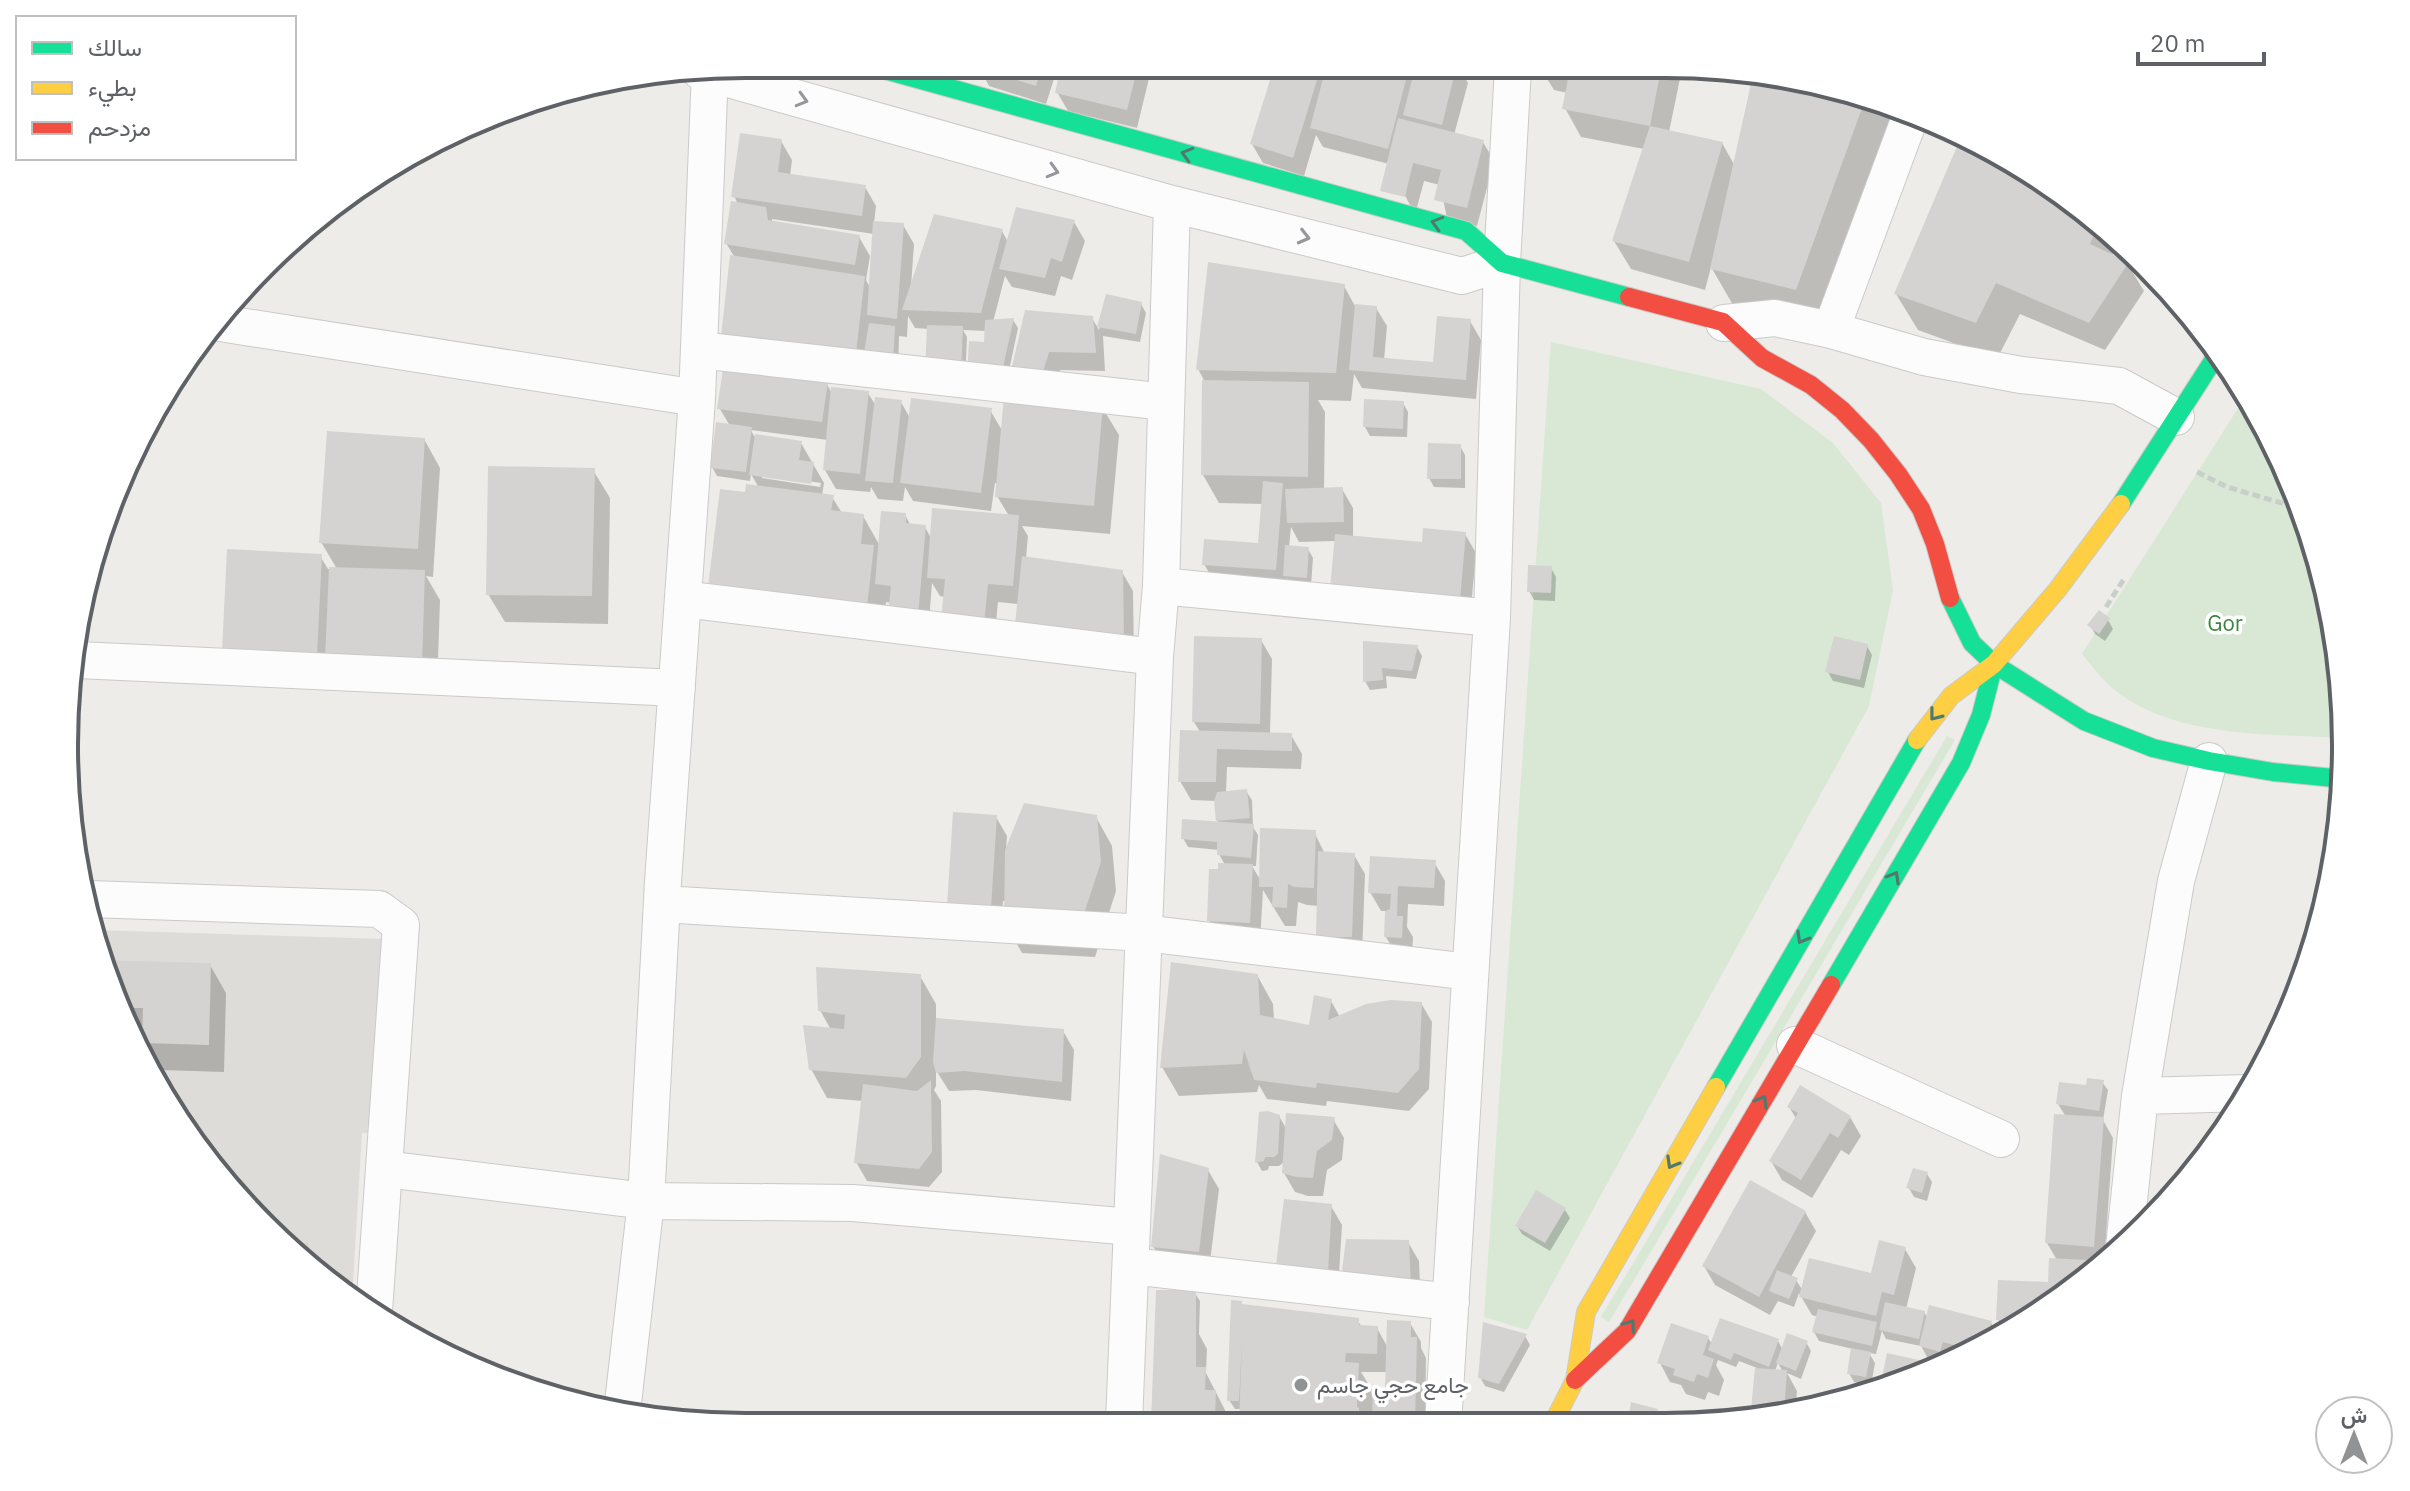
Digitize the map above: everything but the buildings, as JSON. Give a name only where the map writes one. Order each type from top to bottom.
[{"type":"main road","points":[[914,78],[1466,231],[1502,263],[1724,323],[1762,358],[1811,385],[1842,410],[1889,463],[1921,509],[1935,544],[1947,591],[1972,643],[1994,664],[2084,721],[2153,748],[2273,772],[2331,778]]},
{"type":"main road","points":[[1558,1413],[1575,1380],[1586,1312],[1918,738],[1951,696],[1994,664],[2058,589],[2129,493],[2211,363]]},
{"type":"main road","points":[[1575,1380],[1627,1331],[1961,763],[1981,715],[1994,664]]},
{"type":"street","points":[[729,78],[1172,204],[1462,276],[1502,263]]},
{"type":"street","points":[[1444,1413],[1492,618],[1502,263],[1512,78]]},
{"type":"street","points":[[623,1401],[646,1201],[662,904],[697,398],[707,79]]},
{"type":"street","points":[[1831,330],[1907,124]]},
{"type":"street","points":[[1124,1413],[1155,657],[1161,586],[1172,204]]},
{"type":"street","points":[[1724,323],[1775,318],[1831,330],[1924,357],[2021,375],[2119,386],[2176,417]]},
{"type":"street","points":[[228,324],[697,398]]},
{"type":"street","points":[[699,350],[1166,402]]},
{"type":"street","points":[[1161,586],[1492,618]]},
{"type":"street","points":[[683,599],[1155,657]]},
{"type":"street","points":[[84,660],[677,688]]},
{"type":"street","points":[[2126,1227],[2140,1096],[2176,881],[2209,761]]},
{"type":"street","points":[[97,899],[379,909],[401,925],[375,1301]]},
{"type":"street","points":[[662,904],[1144,933],[1470,972]]},
{"type":"street","points":[[1795,1045],[2001,1139]]},
{"type":"street","points":[[2140,1096],[2234,1093]]},
{"type":"street","points":[[385,1169],[646,1201],[853,1203],[1132,1227]]},
{"type":"street","points":[[1131,1266],[1451,1302]]},
{"type":"path","points":[[2197,472],[2227,487],[2287,504]]},
{"type":"shaded area","points":[[105,930],[386,939],[375,1133],[362,1133],[353,1285],[305,1247],[244,1186],[190,1116],[147,1041],[113,960]]},
{"type":"green space","points":[[1551,342],[1761,389],[1833,443],[1881,503],[1893,590],[1869,706],[1527,1330],[1484,1317]]},
{"type":"green space","name":"Gor","points":[[2239,406],[2281,490],[2309,573],[2326,658],[2332,738],[2221,730],[2162,716],[2135,704],[2111,687],[2082,654]]},
{"type":"green space","points":[[1947,736],[1955,740],[1609,1322],[1601,1317]]},
{"type":"traffic: fast","points":[[914,78],[1466,231],[1502,263],[1629,297]]},
{"type":"traffic: fast","points":[[2121,504],[2211,363]]},
{"type":"traffic: fast","points":[[1950,598],[1972,643],[1994,664],[2084,721],[2153,748],[2209,761],[2331,778]]},
{"type":"traffic: fast","points":[[1831,985],[1961,763],[1981,715],[1994,664]]},
{"type":"traffic: fast","points":[[1716,1087],[1917,740]]},
{"type":"traffic: slow","points":[[1917,740],[1951,696],[1994,664],[2058,589],[2121,504]]},
{"type":"traffic: slow","points":[[1558,1413],[1575,1380],[1586,1312],[1716,1087]]},
{"type":"traffic: jam","points":[[1629,297],[1723,322],[1762,358],[1811,385],[1842,410],[1871,440],[1921,509],[1935,544],[1950,598]]},
{"type":"traffic: jam","points":[[1575,1380],[1627,1331],[1831,985]]},
{"type":"place","name":"جامع حجي جاسم","points":[[1301,1385]]}]
